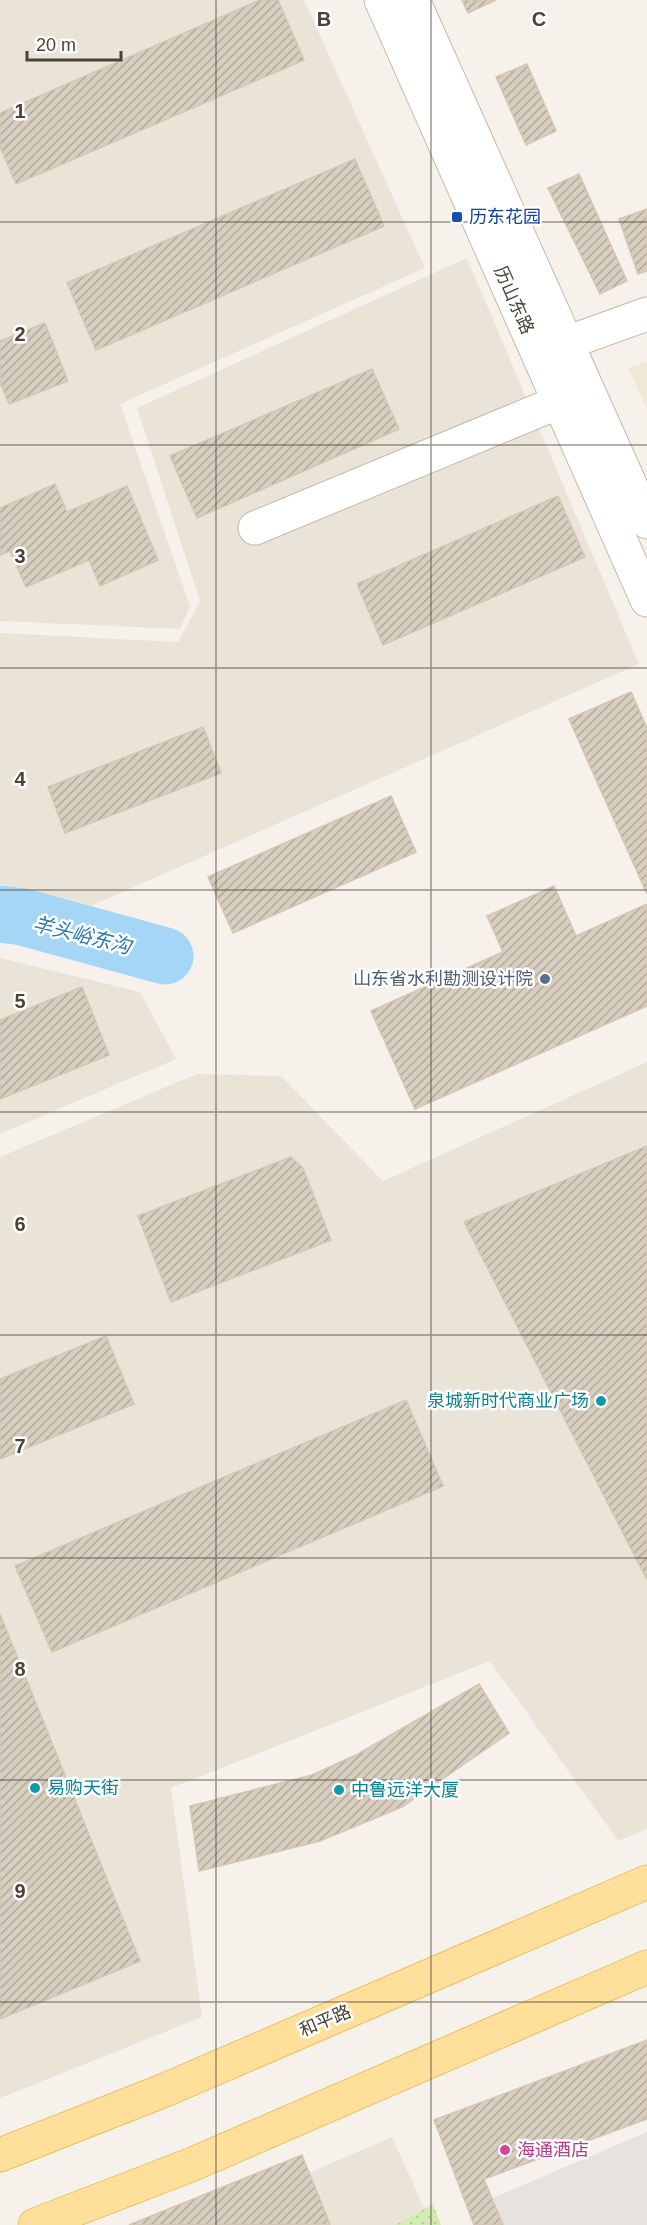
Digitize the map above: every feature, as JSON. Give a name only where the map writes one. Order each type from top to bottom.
[{"type":"main road","name":"和平路","points":[[0,2155],[165,2090],[647,1882]]},
{"type":"main road","points":[[35,2225],[193,2164],[647,1967]]},
{"type":"street","name":"历山东路","points":[[381,0],[552,348],[647,522]]},
{"type":"street","name":"历山东路","points":[[413,0],[552,348],[559,402],[647,600]]},
{"type":"street","points":[[552,348],[647,314]]},
{"type":"street","points":[[255,528],[559,402]]},
{"type":"shaded area","points":[[0,0],[304,0],[425,268],[120,404],[190,606],[180,629],[0,621]]},
{"type":"shaded area","points":[[467,258],[639,664],[91,906],[0,884],[0,633],[178,642],[200,601],[137,408]]},
{"type":"shaded area","points":[[647,362],[647,409],[628,368]]},
{"type":"shaded area","points":[[0,958],[140,992],[176,1059],[0,1134]]},
{"type":"shaded area","points":[[647,1062],[647,1829],[618,1841],[490,1661],[171,1788],[202,2017],[0,2098],[0,1157],[197,1074],[281,1076],[383,1181]]},
{"type":"shaded area","points":[[647,2132],[647,2225],[496,2225],[486,2201]]},
{"type":"shaded area","points":[[392,2137],[432,2225],[187,2225]]},
{"type":"green space","points":[[433,2204],[441,2225],[395,2225]]},
{"type":"building","points":[[260,0],[278,0],[304,60],[16,184],[0,147],[0,113]]},
{"type":"building","points":[[462,0],[496,0],[468,13]]},
{"type":"building","points":[[527,64],[556,131],[526,145],[496,77]]},
{"type":"building","points":[[355,159],[384,226],[96,350],[67,283]]},
{"type":"building","points":[[579,174],[627,281],[600,294],[548,188]]},
{"type":"building","points":[[647,209],[647,271],[638,274],[619,219]]},
{"type":"building","points":[[45,323],[68,381],[9,404],[0,382],[0,341]]},
{"type":"building","points":[[372,369],[399,429],[197,518],[170,456]]},
{"type":"building","points":[[55,484],[67,512],[127,486],[158,560],[100,586],[89,560],[26,587],[10,551],[0,555],[0,508]]},
{"type":"building","points":[[558,496],[585,557],[383,645],[357,584]]},
{"type":"building","points":[[631,692],[647,728],[647,894],[569,719]]},
{"type":"building","points":[[203,727],[221,773],[65,833],[48,787]]},
{"type":"building","points":[[391,796],[416,852],[233,933],[208,877]]},
{"type":"building","name":"山东省水利勘测设计院","points":[[554,886],[576,936],[647,904],[647,1006],[415,1109],[371,1011],[503,952],[487,916]]},
{"type":"building","points":[[82,987],[109,1055],[0,1099],[0,1020]]},
{"type":"building","name":"泉城新时代商业广场","points":[[647,1146],[647,1580],[464,1222]]},
{"type":"building","points":[[291,1157],[303,1168],[331,1240],[171,1302],[138,1216]]},
{"type":"building","points":[[106,1336],[134,1404],[0,1459],[0,1379]]},
{"type":"building","points":[[406,1400],[443,1486],[52,1652],[15,1566]]},
{"type":"building","name":"易购天街","points":[[0,1614],[140,1961],[0,2019]]},
{"type":"building","name":"中鲁远洋大厦","points":[[479,1684],[509,1733],[402,1807],[320,1841],[199,1871],[190,1806],[312,1775],[358,1754]]},
{"type":"building","name":"海通酒店","points":[[647,2040],[647,2119],[484,2179],[503,2225],[474,2225],[434,2120]]},
{"type":"building","points":[[302,2155],[330,2224],[129,2225]]},
{"type":"waterway","name":"羊头峪东沟","points":[[0,914],[23,917],[165,956]]},
{"type":"place","name":"历东花园","points":[[457,217]]},
{"type":"place","name":"山东省水利勘测设计院","points":[[545,979]]},
{"type":"place","name":"泉城新时代商业广场","points":[[601,1401]]},
{"type":"place","name":"易购天街","points":[[35,1788]]},
{"type":"place","name":"中鲁远洋大厦","points":[[339,1790]]},
{"type":"place","name":"海通酒店","points":[[505,2150]]}]
